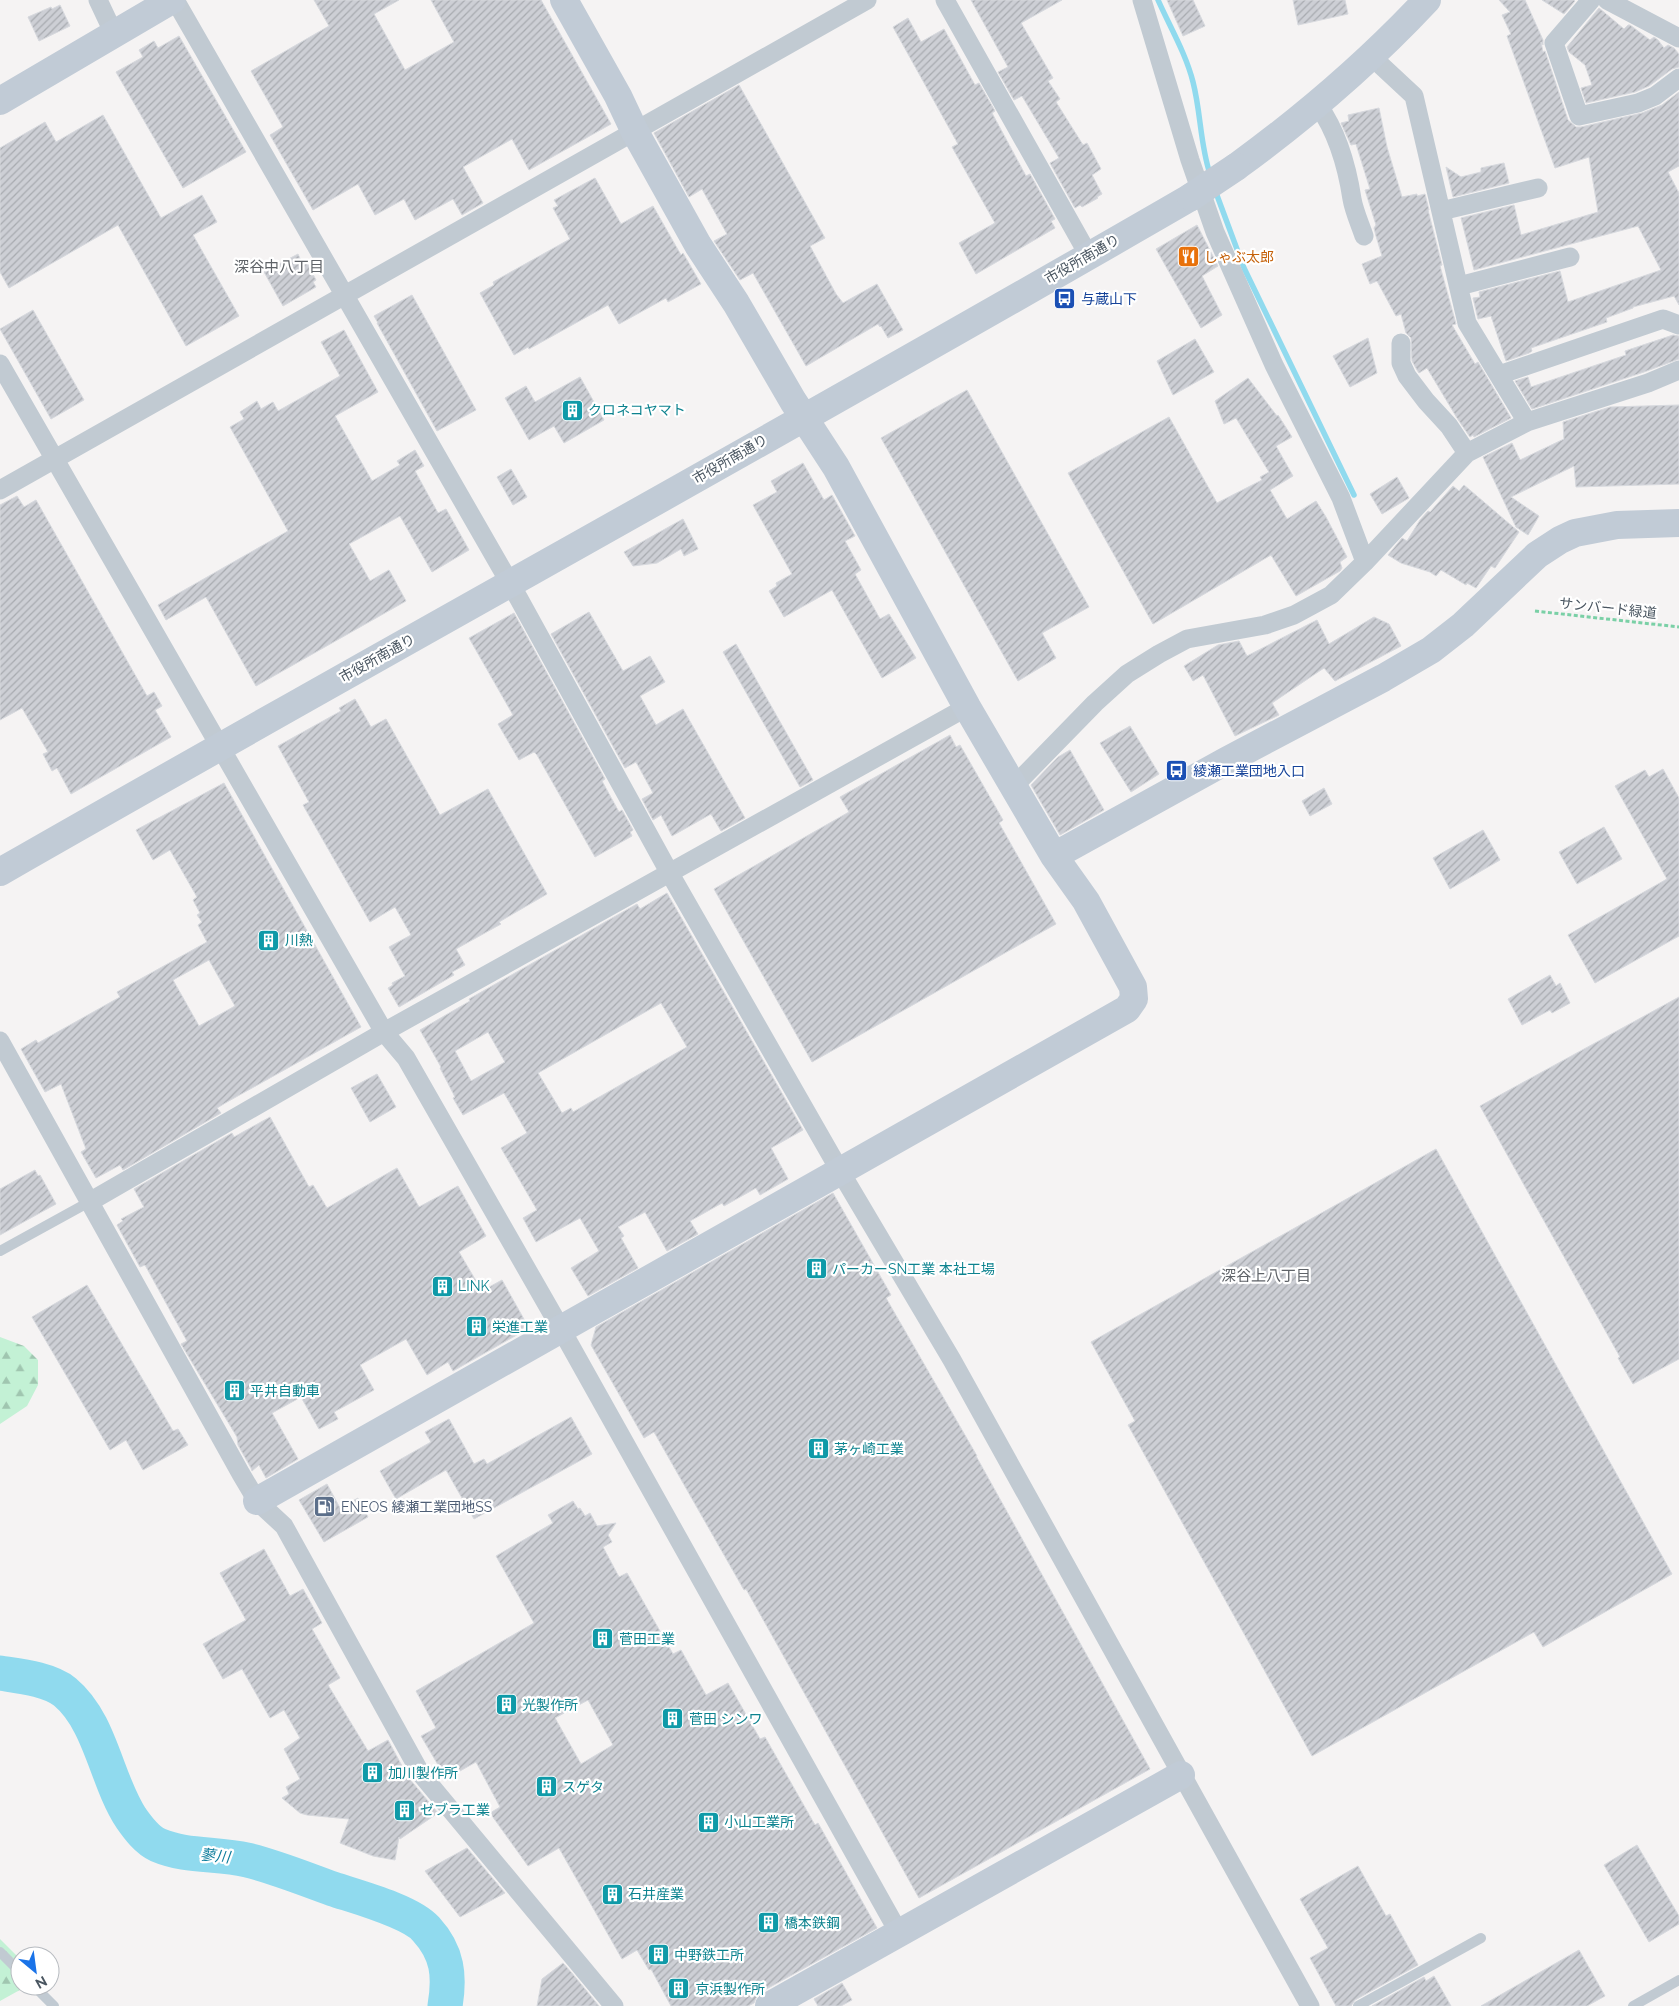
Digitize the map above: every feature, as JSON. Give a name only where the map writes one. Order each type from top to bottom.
[{"type":"street","points":[[98,0],[114,34]]},
{"type":"street","points":[[0,101],[174,0],[510,584],[669,872],[840,1171],[952,1360],[1310,2006]]},
{"type":"street","points":[[257,1501],[1127,1008],[1134,999],[1133,988],[1086,901],[1054,856],[1013,787],[967,707],[836,467],[793,401],[736,303],[698,245],[564,0]]},
{"type":"street","points":[[0,490],[867,0]]},
{"type":"street","points":[[945,0],[1090,256]]},
{"type":"street","points":[[1142,0],[1190,160],[1215,232],[1274,365],[1341,498],[1365,562]]},
{"type":"street","name":"市役所南通り","points":[[0,872],[1090,256],[1191,197],[1236,167],[1318,104],[1371,56],[1427,0]]},
{"type":"street","points":[[1591,0],[1554,43],[1579,116],[1638,103],[1655,96],[1679,78]]},
{"type":"street","points":[[1607,0],[1679,38]]},
{"type":"street","points":[[1371,56],[1414,96],[1467,323],[1527,422]]},
{"type":"street","points":[[1318,104],[1330,122],[1341,152],[1352,190],[1352,199],[1364,236]]},
{"type":"street","points":[[1441,211],[1538,188]]},
{"type":"street","points":[[1459,286],[1570,257]]},
{"type":"street","points":[[1499,374],[1663,319],[1679,325]]},
{"type":"street","points":[[1400,343],[1401,363],[1407,376],[1426,401],[1449,426],[1467,453]]},
{"type":"street","points":[[0,364],[384,1032],[406,1058],[561,1329],[899,1933]]},
{"type":"street","points":[[1013,787],[1094,703],[1127,674],[1187,639],[1265,624],[1294,616],[1331,594],[1365,562],[1467,453],[1527,422],[1648,383],[1679,370]]},
{"type":"street","points":[[1054,856],[1232,757],[1383,678],[1431,650],[1477,612],[1537,555],[1560,540],[1575,533],[1596,528],[1617,525],[1679,523]]},
{"type":"street","points":[[91,1201],[384,1032],[967,707]]},
{"type":"street","points":[[0,1041],[257,1501],[284,1526],[421,1774],[614,2006]]},
{"type":"street","points":[[769,2006],[1181,1775]]},
{"type":"lane","points":[[0,1251],[91,1201]]},
{"type":"lane","points":[[1358,2006],[1481,1938]]},
{"type":"lane","points":[[0,1952],[10,1962]]},
{"type":"lane","points":[[1634,2006],[1679,1980]]},
{"type":"lane","points":[[44,1996],[54,2006]]},
{"type":"path","name":"サンバード緑道","points":[[1535,611],[1679,627]]},
{"type":"green space","points":[[0,1337],[24,1346],[38,1360],[38,1385],[27,1406],[0,1424]]},
{"type":"green space","points":[[0,1939],[10,1949],[10,1995],[0,2001]]},
{"type":"building","points":[[314,0],[399,0],[374,14],[405,70],[454,42],[431,0],[541,0],[611,124],[529,170],[512,139],[463,167],[483,203],[462,215],[453,199],[415,220],[404,199],[375,215],[358,184],[313,210],[270,135],[283,127],[251,71],[329,26]]},
{"type":"building","points":[[971,0],[1062,0],[1021,23],[1053,78],[1048,81],[1060,99],[1056,102],[1083,145],[1087,143],[1101,169],[1092,175],[1102,194],[1098,198],[1082,207],[1080,205],[1075,208],[1050,163],[1059,158],[1022,96],[1014,100],[998,72],[1008,67]]},
{"type":"building","points":[[1167,0],[1193,0],[1205,26],[1183,36]]},
{"type":"building","points":[[1293,0],[1345,0],[1348,14],[1298,25]]},
{"type":"building","points":[[1499,0],[1525,0],[1543,40],[1543,45],[1541,42],[1543,52],[1545,51],[1568,120],[1576,127],[1642,113],[1662,105],[1679,92],[1679,166],[1668,172],[1679,193],[1679,305],[1674,296],[1633,307],[1606,318],[1607,322],[1531,348],[1532,351],[1529,353],[1506,361],[1491,316],[1478,319],[1473,298],[1480,297],[1479,292],[1560,271],[1568,302],[1661,270],[1638,226],[1474,270],[1461,218],[1514,205],[1521,235],[1598,212],[1589,157],[1555,168],[1507,36],[1511,34],[1502,15],[1510,12]]},
{"type":"building","points":[[1542,0],[1574,0],[1575,1],[1564,14]]},
{"type":"building","points":[[60,5],[70,26],[39,41],[28,17]]},
{"type":"building","points":[[1599,8],[1624,29],[1630,25],[1650,40],[1654,37],[1664,48],[1668,45],[1674,48],[1679,54],[1679,67],[1672,69],[1649,86],[1635,92],[1586,103],[1581,88],[1592,85],[1585,65],[1569,52],[1567,47]]},
{"type":"building","points":[[908,18],[921,42],[944,29],[975,85],[979,83],[995,111],[992,113],[1026,176],[1030,174],[1055,219],[1051,221],[1055,228],[976,274],[959,243],[995,223],[952,147],[958,144],[893,27]]},
{"type":"building","points":[[179,36],[246,152],[183,188],[116,72],[143,57],[139,50],[154,41],[158,48]]},
{"type":"building","points":[[739,85],[825,238],[810,246],[836,294],[843,303],[877,284],[903,330],[888,338],[878,324],[806,366],[753,273],[740,280],[714,241],[727,234],[702,189],[689,197],[654,133]]},
{"type":"building","points":[[1379,108],[1387,147],[1402,197],[1425,194],[1442,265],[1440,266],[1456,324],[1452,325],[1475,364],[1478,362],[1511,418],[1474,437],[1473,435],[1470,437],[1457,418],[1427,368],[1419,373],[1417,370],[1412,361],[1411,338],[1406,333],[1401,314],[1396,316],[1377,281],[1370,284],[1362,264],[1382,256],[1374,228],[1376,225],[1365,190],[1370,189],[1356,144],[1351,145],[1341,123],[1349,121],[1348,115]]},
{"type":"building","points":[[103,115],[161,218],[202,195],[217,222],[193,235],[239,316],[186,346],[118,225],[9,288],[0,272],[0,148],[45,122],[56,142]]},
{"type":"building","points":[[1504,163],[1509,183],[1453,197],[1446,167],[1461,177],[1481,172],[1481,168]]},
{"type":"building","points":[[595,178],[621,224],[653,206],[681,255],[683,253],[701,284],[668,302],[666,298],[619,324],[608,305],[529,349],[528,347],[514,355],[480,293],[494,285],[493,282],[570,239],[553,208],[558,206],[554,200]]},
{"type":"building","name":"しゃぶ太郎","points":[[1197,225],[1218,266],[1202,276],[1222,315],[1201,328],[1156,249]]},
{"type":"building","points":[[298,254],[302,263],[306,261],[316,280],[313,282],[316,287],[283,306],[264,272]]},
{"type":"building","points":[[412,295],[476,410],[437,431],[374,316]]},
{"type":"building","points":[[33,310],[84,400],[51,419],[0,329]]},
{"type":"building","points":[[344,330],[378,392],[335,416],[372,481],[400,465],[397,461],[415,450],[424,466],[415,471],[438,513],[446,509],[469,550],[432,572],[400,516],[349,544],[370,581],[389,570],[406,601],[256,686],[206,597],[166,620],[158,605],[288,531],[230,427],[244,419],[240,412],[257,401],[261,409],[273,402],[278,411],[340,376],[321,342]]},
{"type":"building","points":[[1673,335],[1679,336],[1679,359],[1532,409],[1515,381],[1528,377],[1531,387],[1626,355],[1625,351]]},
{"type":"building","points":[[1368,338],[1377,373],[1350,387],[1333,356]]},
{"type":"building","points":[[1195,339],[1214,372],[1173,395],[1157,361]]},
{"type":"building","name":"クロネコヤマト","points":[[580,377],[604,420],[564,443],[554,426],[529,440],[505,398],[526,386],[535,402]]},
{"type":"building","points":[[1248,378],[1278,415],[1292,437],[1276,446],[1293,476],[1270,490],[1287,519],[1316,501],[1347,557],[1340,562],[1342,568],[1340,571],[1296,596],[1271,555],[1153,624],[1068,473],[1169,417],[1217,503],[1262,480],[1260,477],[1269,472],[1236,418],[1224,424],[1215,401]]},
{"type":"building","points":[[967,390],[1089,607],[1042,633],[1056,658],[1018,681],[881,438]]},
{"type":"building","points":[[1679,405],[1679,484],[1576,487],[1574,466],[1511,497],[1539,516],[1528,535],[1516,527],[1483,457],[1512,443],[1520,460],[1564,439],[1563,422],[1610,407]]},
{"type":"building","points":[[803,463],[824,500],[832,495],[855,536],[845,541],[861,570],[855,574],[880,619],[889,614],[916,658],[882,678],[832,590],[784,617],[769,591],[777,586],[776,583],[792,574],[753,505],[777,492],[771,481]]},
{"type":"building","points":[[511,469],[527,497],[513,505],[497,477]]},
{"type":"building","points":[[1397,477],[1409,498],[1382,514],[1370,494]]},
{"type":"building","points":[[1464,485],[1519,532],[1495,568],[1491,566],[1476,588],[1467,583],[1466,585],[1441,570],[1436,576],[1430,572],[1401,563],[1388,555],[1402,538],[1407,541],[1420,520],[1428,511],[1430,512],[1453,486],[1459,491]]},
{"type":"building","points":[[17,496],[24,507],[36,500],[147,696],[154,692],[162,706],[155,710],[171,737],[71,794],[57,768],[52,771],[43,754],[48,752],[22,708],[0,720],[0,505]]},
{"type":"building","points":[[683,519],[698,549],[684,556],[681,549],[657,563],[633,566],[624,552]]},
{"type":"building","points":[[589,612],[623,671],[650,656],[665,682],[640,696],[656,725],[683,709],[745,818],[721,831],[711,814],[672,836],[661,815],[653,820],[642,799],[653,793],[636,762],[625,768],[551,634]]},
{"type":"building","points":[[514,613],[605,779],[602,781],[619,812],[622,810],[633,830],[630,832],[632,836],[595,857],[537,755],[534,752],[519,760],[498,724],[513,715],[469,638]]},
{"type":"building","points":[[1374,617],[1389,624],[1401,646],[1335,681],[1324,668],[1272,703],[1279,715],[1235,736],[1203,675],[1193,681],[1184,666],[1218,645],[1239,641],[1247,656],[1317,620],[1329,644]]},
{"type":"building","points":[[736,644],[813,780],[800,787],[723,652]]},
{"type":"building","points":[[355,699],[371,727],[386,719],[440,815],[488,789],[547,894],[499,922],[501,924],[456,949],[465,965],[452,972],[454,975],[399,1007],[388,988],[393,985],[392,983],[405,976],[389,947],[411,935],[395,907],[370,922],[303,805],[309,802],[278,746],[341,711],[339,708]]},
{"type":"building","points":[[1130,726],[1159,774],[1131,792],[1100,743]]},
{"type":"building","points":[[950,735],[956,747],[960,745],[1003,820],[999,823],[1056,924],[812,1062],[714,889],[849,812],[840,797]]},
{"type":"building","points":[[1070,750],[1104,810],[1060,835],[1031,785],[1058,757]]},
{"type":"building","points":[[1663,769],[1679,798],[1679,936],[1595,983],[1568,935],[1667,879],[1615,786],[1645,770],[1649,777]]},
{"type":"building","points":[[224,783],[361,1027],[217,1108],[221,1113],[123,1170],[120,1165],[96,1178],[81,1152],[86,1149],[61,1084],[45,1092],[21,1049],[36,1040],[38,1043],[120,997],[117,992],[207,942],[198,925],[202,922],[197,915],[200,913],[193,900],[197,897],[170,850],[153,860],[136,830]],"holes":[[[209,960],[235,1006],[199,1026],[173,980]]]},
{"type":"building","points":[[1324,788],[1332,804],[1310,816],[1302,801]]},
{"type":"building","points":[[1604,827],[1622,859],[1577,884],[1559,852]]},
{"type":"building","points":[[1483,830],[1500,860],[1450,889],[1433,858]]},
{"type":"building","points":[[667,893],[803,1130],[771,1148],[788,1179],[760,1195],[756,1188],[724,1206],[722,1203],[690,1221],[698,1234],[667,1251],[645,1212],[618,1227],[624,1236],[621,1238],[638,1268],[588,1296],[571,1268],[599,1251],[580,1218],[536,1242],[523,1218],[537,1210],[501,1148],[527,1133],[504,1093],[463,1115],[453,1098],[455,1097],[441,1067],[420,1030],[470,1001],[469,999],[637,904],[640,909]],"holes":[[[661,1003],[687,1047],[573,1112],[571,1108],[562,1113],[538,1073]],[[488,1032],[505,1062],[471,1081],[455,1051]]]},
{"type":"building","points":[[1550,975],[1556,986],[1560,983],[1570,1003],[1552,1013],[1550,1010],[1522,1025],[1508,999]]},
{"type":"building","points":[[1679,997],[1679,1359],[1633,1384],[1618,1358],[1620,1357],[1480,1106]]},
{"type":"building","points":[[377,1074],[396,1107],[370,1122],[351,1088]]},
{"type":"building","points":[[270,1117],[309,1187],[313,1185],[327,1208],[397,1168],[419,1207],[458,1186],[486,1236],[459,1252],[482,1291],[502,1280],[525,1321],[522,1332],[453,1371],[448,1362],[427,1375],[406,1339],[360,1365],[374,1390],[334,1412],[338,1419],[319,1429],[301,1397],[272,1413],[298,1459],[266,1478],[259,1465],[252,1471],[238,1445],[237,1437],[181,1344],[187,1341],[145,1265],[140,1267],[117,1225],[123,1221],[121,1219],[144,1207],[134,1189],[232,1133],[234,1137]]},
{"type":"building","points":[[1436,1149],[1672,1574],[1543,1647],[1534,1632],[1312,1756],[1128,1425],[1135,1421],[1091,1342]]},
{"type":"building","points":[[35,1170],[38,1176],[40,1175],[56,1204],[0,1235],[0,1189]]},
{"type":"building","points":[[833,1193],[891,1295],[886,1298],[977,1456],[1150,1769],[919,1898],[746,1589],[744,1590],[654,1432],[644,1438],[591,1345],[596,1327]]},
{"type":"building","points":[[87,1285],[173,1431],[178,1429],[188,1445],[143,1470],[126,1440],[110,1450],[32,1317]]},
{"type":"building","points":[[571,1417],[592,1454],[474,1519],[446,1470],[396,1499],[380,1471],[431,1442],[425,1432],[449,1419],[474,1464],[484,1459],[487,1464]]},
{"type":"building","points":[[327,1484],[340,1508],[358,1498],[368,1517],[324,1542],[299,1500]]},
{"type":"building","points":[[573,1501],[585,1516],[590,1513],[597,1526],[616,1523],[608,1535],[612,1542],[603,1547],[619,1577],[627,1573],[673,1654],[681,1650],[706,1695],[728,1683],[760,1739],[765,1737],[815,1825],[818,1823],[877,1928],[761,1992],[754,2003],[748,2006],[671,2006],[651,1969],[649,1970],[637,1950],[622,1959],[559,1848],[528,1866],[490,1813],[500,1807],[476,1762],[451,1776],[448,1772],[444,1775],[421,1736],[436,1728],[416,1691],[534,1623],[496,1556],[553,1523],[548,1515]],"holes":[[[588,1700],[613,1745],[581,1764],[555,1718]]]},
{"type":"building","points":[[264,1549],[290,1596],[303,1589],[322,1623],[312,1629],[340,1678],[328,1685],[368,1751],[388,1740],[408,1777],[438,1813],[400,1839],[399,1837],[395,1860],[373,1856],[340,1843],[349,1819],[300,1813],[282,1798],[289,1794],[286,1787],[300,1779],[284,1749],[300,1738],[284,1710],[270,1718],[242,1669],[223,1679],[203,1644],[246,1620],[220,1573]]},
{"type":"building","points":[[1637,1845],[1679,1916],[1679,1924],[1649,1942],[1604,1865]]},
{"type":"building","points":[[467,1848],[505,1893],[460,1917],[425,1871]]},
{"type":"building","points":[[1358,1866],[1386,1916],[1390,1914],[1418,1965],[1355,2000],[1351,2006],[1336,2006],[1310,1958],[1328,1948],[1300,1899]]},
{"type":"building","points":[[1579,1950],[1605,1996],[1587,2006],[1481,2006]]},
{"type":"building","points":[[563,1963],[599,2006],[537,2006],[542,1979]]},
{"type":"building","points":[[1434,1976],[1451,2006],[1372,2006],[1424,1977],[1426,1981]]},
{"type":"building","points":[[842,1983],[852,2000],[841,2006],[818,2006],[814,1999]]},
{"type":"waterway","points":[[1158,0],[1190,72],[1196,94],[1204,151],[1210,174]]},
{"type":"waterway","points":[[1215,190],[1244,268],[1354,495]]},
{"type":"waterway","name":"蓼川","points":[[0,1673],[51,1684],[65,1692],[77,1704],[95,1735],[122,1803],[137,1826],[154,1843],[169,1849],[236,1858],[269,1866],[382,1905],[418,1922],[426,1929],[439,1947],[446,1965],[445,2006]]},
{"type":"place","name":"しゃぶ太郎","points":[[1188,257]]},
{"type":"place","name":"与蔵山下","points":[[1065,299]]},
{"type":"place","name":"クロネコヤマト","points":[[572,410]]},
{"type":"place","name":"綾瀬工業団地入口","points":[[1177,771]]},
{"type":"place","name":"川熱","points":[[269,940]]},
{"type":"place","name":"パーカーSN工業 本社工場","points":[[816,1269]]},
{"type":"place","name":"LINK","points":[[442,1286]]},
{"type":"place","name":"栄進工業","points":[[476,1327]]},
{"type":"place","name":"平井自動車","points":[[234,1391]]},
{"type":"place","name":"茅ヶ崎工業","points":[[818,1449]]},
{"type":"place","name":"ENEOS 綾瀬工業団地SS","points":[[325,1507]]},
{"type":"place","name":"菅田工業","points":[[603,1639]]},
{"type":"place","name":"光製作所","points":[[506,1705]]},
{"type":"place","name":"菅田 シンワ","points":[[673,1719]]},
{"type":"place","name":"加川製作所","points":[[372,1773]]},
{"type":"place","name":"スゲタ","points":[[546,1787]]},
{"type":"place","name":"ゼブラ工業","points":[[404,1810]]},
{"type":"place","name":"小山工業所","points":[[708,1822]]},
{"type":"place","name":"石井産業","points":[[612,1894]]},
{"type":"place","name":"橋本鉄鋼","points":[[768,1923]]},
{"type":"place","name":"中野鉄工所","points":[[658,1955]]},
{"type":"place","name":"京浜製作所","points":[[679,1989]]},
{"type":"district","name":"深谷中八丁目","points":[[279,267]]},
{"type":"district","name":"深谷上八丁目","points":[[1266,1276]]}]
